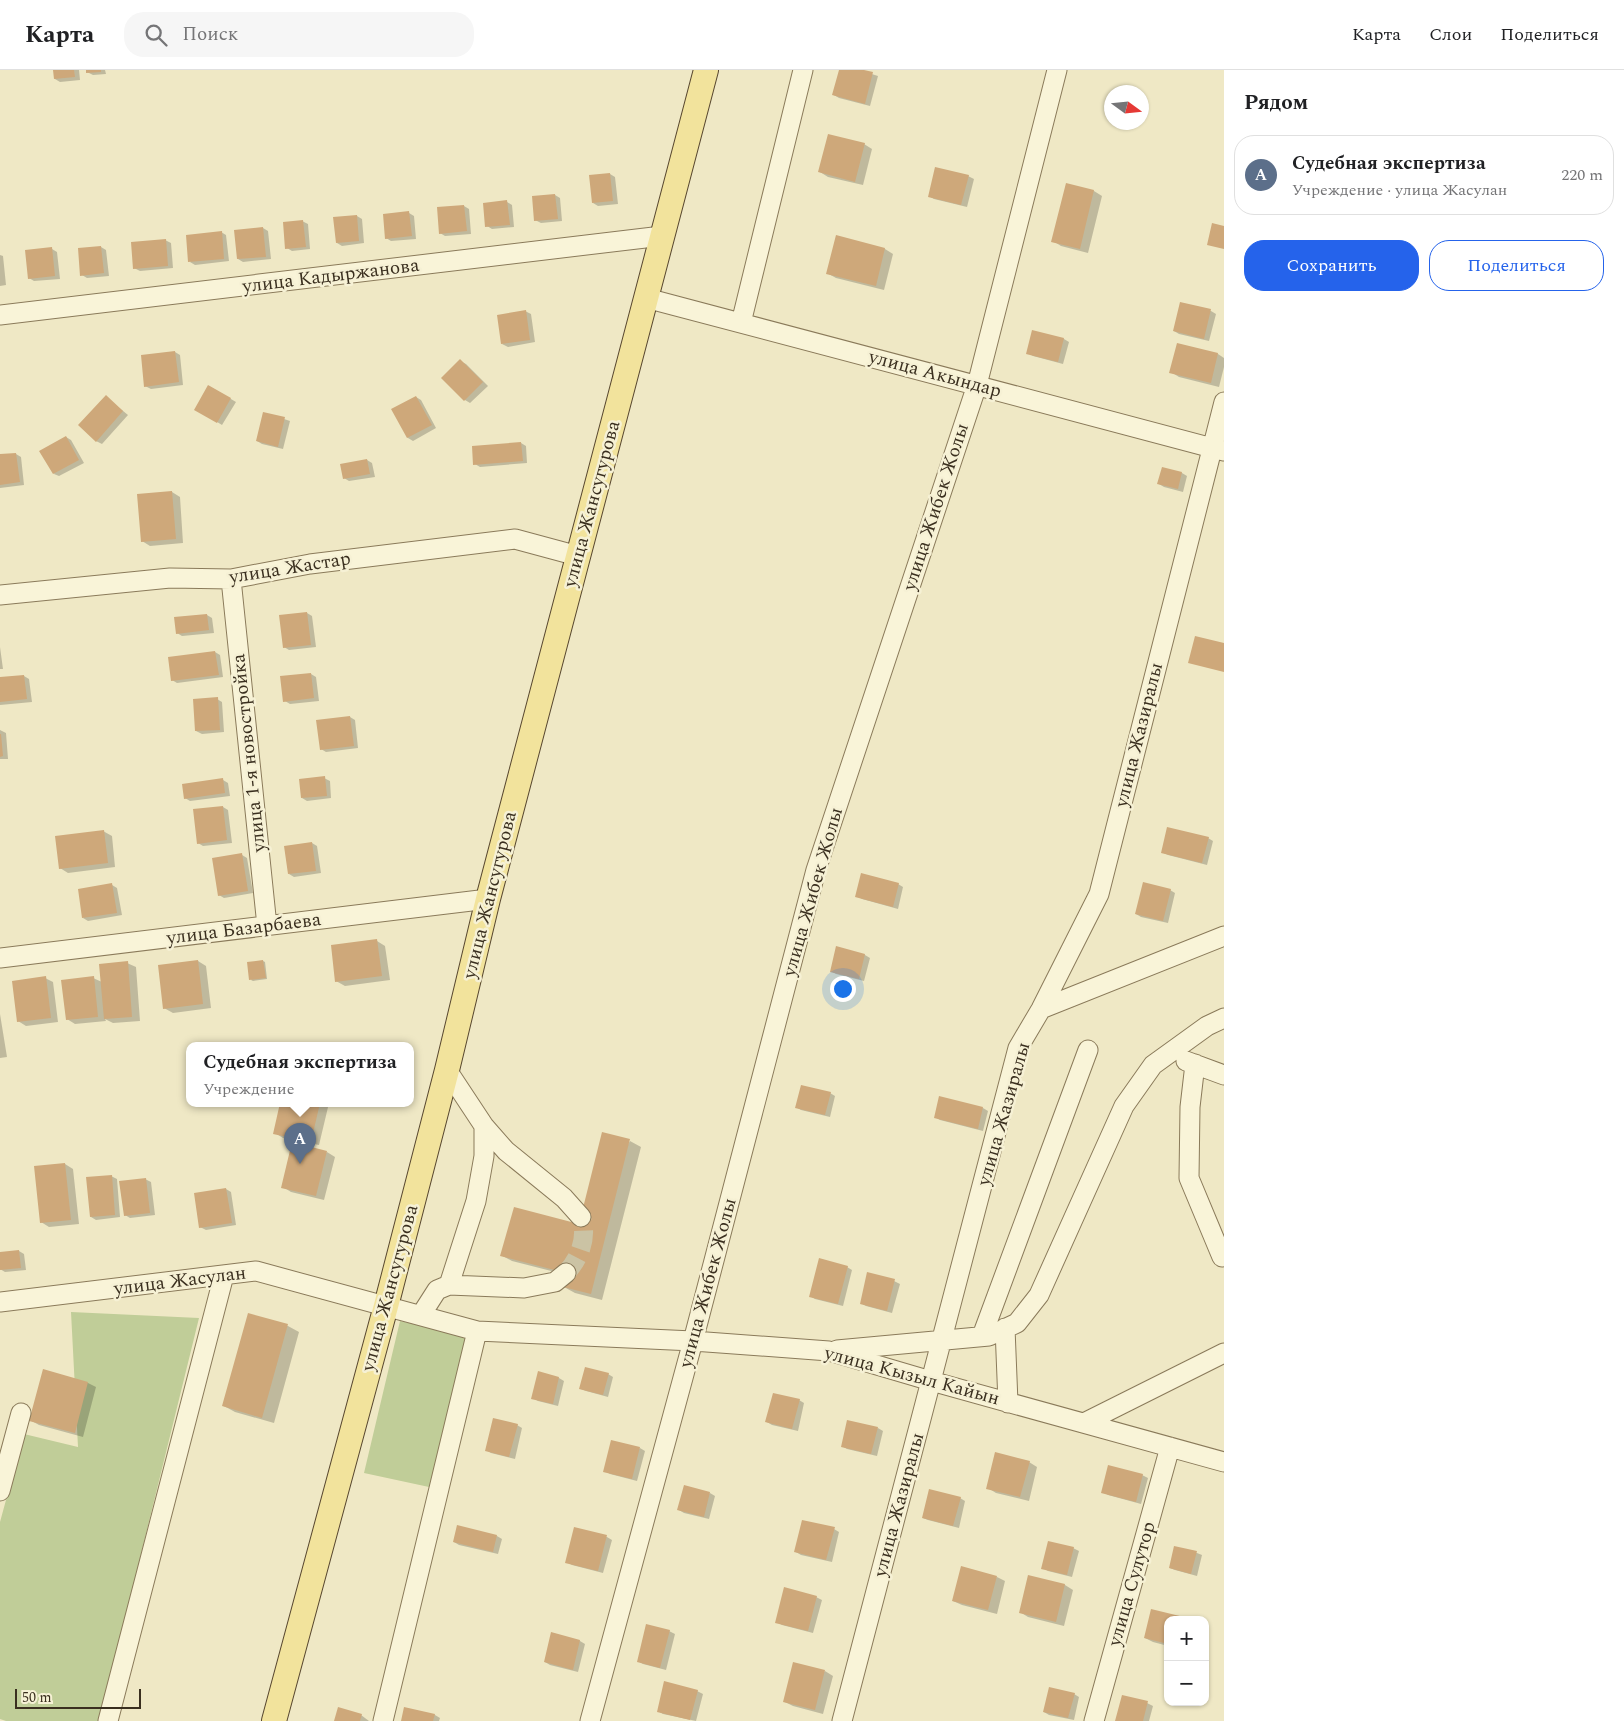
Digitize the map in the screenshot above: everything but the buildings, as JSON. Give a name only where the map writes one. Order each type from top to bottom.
[{"type":"main road","name":"улица Жансугурова","points":[[274,1721],[386,1306],[488,900],[706,70]]},
{"type":"street","points":[[741,323],[803,70]]},
{"type":"street","name":"улица Жибек Жолы","points":[[590,1721],[693,1341],[816,870],[977,385],[1057,70]]},
{"type":"street","name":"улица Кадыржанова","points":[[0,315],[662,236]]},
{"type":"street","name":"улица Акындар","points":[[646,298],[1218,449]]},
{"type":"street","name":"улица Жазиралы","points":[[842,1721],[1018,1048],[1041,1009],[1099,894],[1218,449],[1224,402]]},
{"type":"street","name":"улица Жастар","points":[[0,595],[170,578],[231,579],[310,564],[515,539],[578,556]]},
{"type":"street","name":"улица 1-я новостройка","points":[[231,579],[267,926]]},
{"type":"street","name":"улица Базарбаева","points":[[0,958],[488,900]]},
{"type":"street","points":[[1041,1009],[1224,936]]},
{"type":"street","points":[[829,1351],[989,1336],[1017,1323],[1038,1295],[1124,1106],[1153,1065],[1207,1026],[1224,1018]]},
{"type":"street","points":[[982,1336],[1088,1050]]},
{"type":"street","points":[[1168,1054],[1224,1074]]},
{"type":"street","points":[[1195,1064],[1190,1107],[1189,1178],[1222,1256]]},
{"type":"street","points":[[446,1070],[484,1126],[506,1151],[564,1198],[581,1217]]},
{"type":"street","points":[[449,1285],[476,1201],[484,1156],[484,1126]]},
{"type":"street","name":"улица Жасулан","points":[[0,1302],[256,1272],[386,1306]]},
{"type":"street","points":[[421,1315],[437,1290],[449,1285],[524,1288],[555,1282],[566,1272]]},
{"type":"street","points":[[108,1721],[224,1275]]},
{"type":"street","name":"улица Кызыл Кайын","points":[[386,1306],[477,1331],[693,1341],[829,1351],[1224,1462]]},
{"type":"street","points":[[1005,1328],[1008,1402]]},
{"type":"street","points":[[382,1721],[477,1331]]},
{"type":"street","points":[[1084,1423],[1224,1353]]},
{"type":"street","points":[[0,1490],[21,1413]]},
{"type":"street","name":"улица Сулутор","points":[[1094,1721],[1170,1447]]},
{"type":"green space","points":[[71,1312],[199,1318],[100,1721],[6,1721],[0,1719],[0,1522],[24,1434],[78,1447]]},
{"type":"green space","points":[[400,1321],[469,1337],[429,1487],[364,1473]]},
{"type":"tunnel","points":[[566,1273],[579,1254],[583,1240],[584,1232],[581,1217]]},
{"type":"place","name":"Судебная экспертиза","points":[[300,1164]]}]
